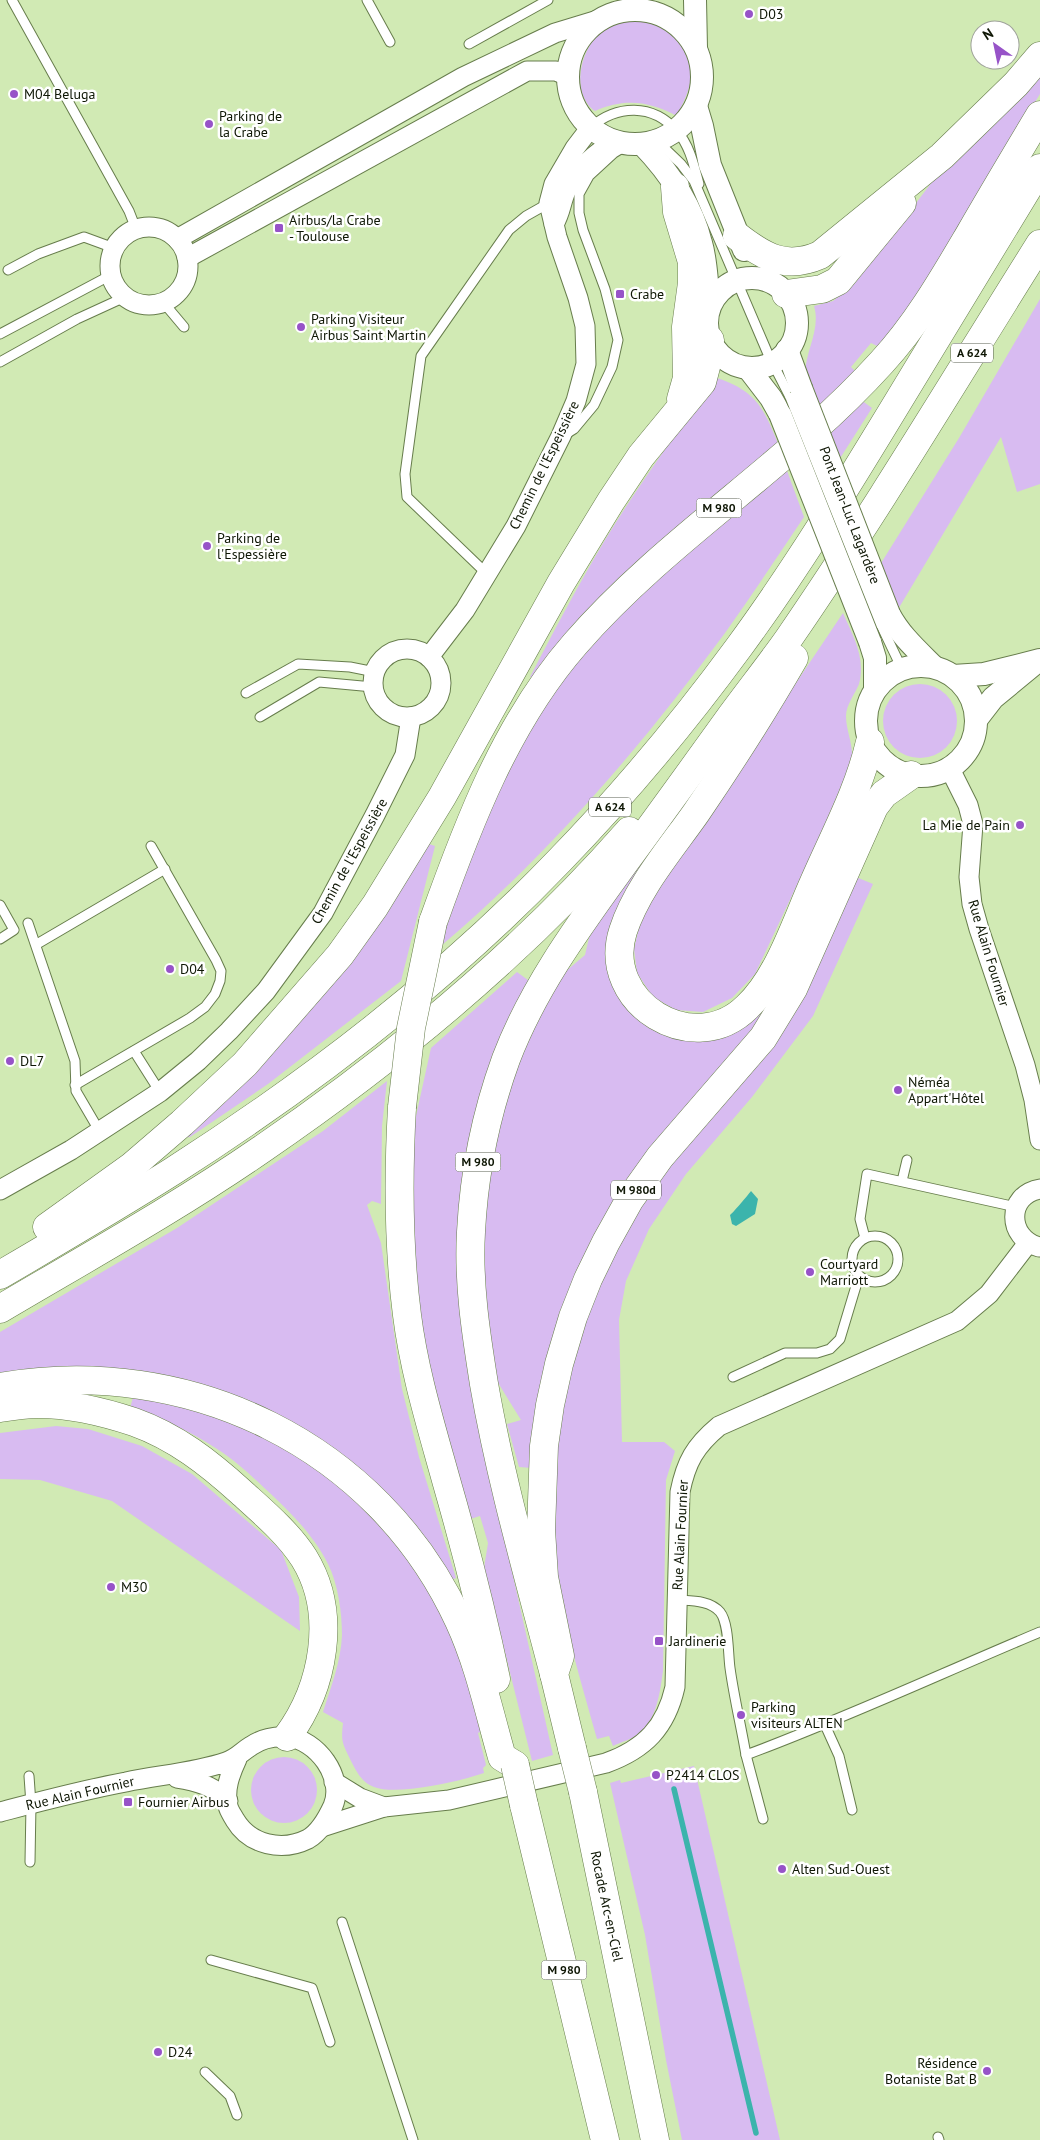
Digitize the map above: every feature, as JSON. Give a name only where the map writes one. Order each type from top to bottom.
[{"type":"highway","points":[[737,236],[752,248],[770,258],[791,262],[810,259],[829,249],[942,156],[1009,91],[1040,56]]},
{"type":"highway","name":"M 980","points":[[434,922],[458,854],[491,775],[534,697],[550,675],[580,638],[637,579],[837,410],[885,359],[937,288],[1040,115]]},
{"type":"highway","points":[[775,287],[822,289],[838,281],[942,156]]},
{"type":"highway","name":"A 624","points":[[0,1275],[174,1170],[315,1074],[425,987],[559,862],[605,812],[668,738],[739,647],[783,584],[851,479],[1040,168]]},
{"type":"highway","points":[[675,187],[677,212],[692,262],[691,295],[686,327],[688,378],[676,412]]},
{"type":"highway","name":"A 624","points":[[0,1309],[261,1151],[337,1097],[441,1013],[520,942],[592,872],[732,714],[786,642],[904,461],[1040,244]]},
{"type":"highway","points":[[0,1259],[80,1205],[132,1166],[182,1123],[245,1064],[340,955],[380,897],[442,797],[538,624],[611,501],[641,456],[702,382],[705,375],[710,340]]},
{"type":"highway","points":[[870,742],[859,781],[778,963],[755,999],[746,1009],[734,1017],[724,1022],[704,1027],[680,1026],[650,1013],[634,996],[622,967],[623,933],[632,911],[793,660],[904,461]]},
{"type":"highway","name":"M 980","points":[[538,624],[469,797],[451,853],[434,922],[412,1028],[402,1107],[398,1170],[399,1234],[407,1316],[423,1397],[486,1631],[524,1805],[605,2138]]},
{"type":"highway","name":"M 980","points":[[554,1674],[499,1459],[479,1352],[470,1266],[471,1232],[479,1161],[487,1120],[506,1058],[542,984],[581,922],[732,714]]},
{"type":"highway","name":"M 980d","points":[[554,1674],[560,1656],[544,1577],[541,1482],[550,1405],[559,1364],[573,1317],[606,1242],[630,1199],[660,1157],[742,1064],[778,1015],[793,989],[874,807],[884,794],[911,775]]},
{"type":"highway","name":"M 980","points":[[0,1388],[29,1382],[88,1380],[154,1386],[216,1402],[244,1413],[296,1440],[332,1464],[360,1486],[404,1532],[443,1590],[459,1621],[474,1657],[502,1757],[515,1765]]},
{"type":"highway","points":[[0,1408],[39,1404],[86,1409],[114,1416],[165,1435],[206,1461],[278,1527],[296,1547],[316,1584],[320,1597],[324,1631],[313,1688],[296,1725],[287,1737]]},
{"type":"highway","name":"Rocade Arc-en-Ciel","points":[[554,1674],[583,1792],[655,2140]]},
{"type":"street","points":[[695,0],[696,48]]},
{"type":"street","points":[[177,239],[462,77],[555,33],[615,13],[647,5],[674,22],[683,30],[696,48],[701,62],[702,77],[701,92],[696,106],[691,115],[676,130],[636,143],[601,150],[583,165],[566,192],[561,212],[554,224]]},
{"type":"street","points":[[601,19],[590,27],[574,49],[568,76],[568,85],[573,104],[590,128],[607,138],[636,143],[666,170],[689,209],[701,241],[710,304],[707,327],[710,340],[725,359],[736,365],[748,368],[761,367],[780,356],[794,336],[797,322],[794,307],[746,254],[737,236],[710,165],[696,106]]},
{"type":"street","points":[[187,258],[527,71],[556,71],[568,76]]},
{"type":"street","points":[[549,203],[554,184],[575,148],[590,128]]},
{"type":"street","name":"Chemin de l'Espeissière","points":[[429,657],[465,610],[516,526],[561,436],[576,401],[586,364],[585,326],[549,203]]},
{"type":"street","points":[[151,227],[165,230],[177,239],[184,248],[188,272],[183,285],[175,295],[163,302],[150,305],[125,297],[116,287],[111,274],[110,261],[114,248],[123,237],[136,229],[151,227]]},
{"type":"street","points":[[710,304],[723,289],[737,281],[750,278],[775,287]]},
{"type":"street","name":"Pont Jean-Luc Lagardère","points":[[780,356],[790,400],[880,627],[875,658],[875,690]]},
{"type":"street","name":"Pont Jean-Luc Lagardère","points":[[748,368],[771,398],[790,400]]},
{"type":"street","name":"Pont Jean-Luc Lagardère","points":[[790,400],[880,627]]},
{"type":"street","name":"Pont Jean-Luc Lagardère","points":[[880,627],[895,626],[908,642],[943,671]]},
{"type":"street","points":[[409,649],[429,657],[441,676],[438,698],[431,708],[422,714],[400,717],[390,713],[376,698],[374,680],[380,662],[388,655],[409,649]]},
{"type":"street","points":[[943,671],[970,695],[976,720],[973,738],[969,747],[964,755],[949,767],[931,774],[911,775],[896,770],[884,761],[870,742],[866,719],[869,704],[875,690],[887,678],[902,669],[912,666],[943,671],[984,674],[1040,660]]},
{"type":"street","points":[[976,720],[998,693],[1040,660]]},
{"type":"street","name":"Chemin de l'Espeissière","points":[[0,1190],[100,1132],[160,1092],[198,1061],[266,991],[323,913],[405,754],[411,717]]},
{"type":"street","name":"Rue Alain Fournier","points":[[949,767],[968,805],[973,824],[969,877],[972,904],[1025,1065],[1034,1100],[1040,1140]]},
{"type":"street","points":[[1016,1207],[1027,1194],[1040,1189]]},
{"type":"street","name":"Rue Alain Fournier","points":[[322,1827],[384,1807],[449,1800],[606,1763],[627,1755],[642,1745],[656,1730],[665,1716],[675,1687],[680,1492],[684,1470],[694,1451],[719,1426],[957,1321],[989,1294],[1034,1245],[1020,1236],[1014,1217],[1016,1207]]},
{"type":"street","name":"Rue Alain Fournier","points":[[0,1812],[126,1782],[191,1772],[236,1759],[251,1746],[269,1738],[287,1737],[297,1739],[314,1747],[329,1765],[336,1786],[334,1804],[322,1827],[309,1838],[291,1845],[272,1846],[254,1839],[240,1829],[228,1807],[230,1775],[236,1759]]},
{"type":"street","name":"Rue Alain Fournier","points":[[160,1776],[191,1780],[211,1787],[228,1801]]},
{"type":"street","name":"Rue Alain Fournier","points":[[334,1782],[360,1798],[384,1807]]},
{"type":"lane","points":[[12,0],[129,211],[136,229]]},
{"type":"lane","points":[[367,0],[390,42]]},
{"type":"lane","points":[[469,44],[548,0]]},
{"type":"lane","points":[[590,128],[603,117],[626,110],[656,116],[676,130],[692,157],[703,199]]},
{"type":"lane","points":[[561,436],[574,429],[594,405],[612,366],[618,340],[605,289],[583,230],[579,213],[579,194],[590,176],[614,153],[636,143],[681,164],[694,181],[737,281],[780,356]]},
{"type":"lane","points":[[487,574],[407,497],[405,474],[422,356],[509,230],[526,216],[549,203]]},
{"type":"lane","points":[[8,270],[38,254],[84,237],[114,248]]},
{"type":"lane","points":[[0,334],[111,274]]},
{"type":"lane","points":[[0,362],[77,319],[125,297]]},
{"type":"lane","points":[[163,302],[184,327]]},
{"type":"lane","points":[[880,627],[902,669]]},
{"type":"lane","points":[[246,693],[298,664],[350,666],[374,680]]},
{"type":"lane","points":[[260,717],[319,682],[374,680]]},
{"type":"lane","points":[[75,1085],[190,1018],[205,1006],[215,994],[221,976],[216,960],[152,846]]},
{"type":"lane","points":[[37,944],[165,869]]},
{"type":"lane","points":[[0,905],[14,930],[0,939]]},
{"type":"lane","points":[[28,923],[37,944],[75,1060],[75,1085],[78,1095],[100,1132]]},
{"type":"lane","points":[[134,1050],[160,1092]]},
{"type":"lane","points":[[902,1182],[907,1160]]},
{"type":"lane","points":[[865,1238],[860,1219],[867,1174],[1016,1207]]},
{"type":"lane","points":[[873,1236],[888,1239],[894,1244],[898,1259],[893,1274],[880,1282],[872,1282],[858,1276],[852,1264],[852,1256],[859,1242],[873,1236]]},
{"type":"lane","points":[[733,1376],[785,1353],[817,1353],[830,1348],[840,1339],[858,1276]]},
{"type":"lane","points":[[677,1600],[703,1602],[716,1608],[722,1614],[746,1755],[763,1819]]},
{"type":"lane","points":[[746,1755],[825,1725],[1040,1632]]},
{"type":"lane","points":[[825,1725],[839,1756],[852,1810]]},
{"type":"lane","points":[[29,1776],[31,1804],[30,1862]]},
{"type":"lane","points":[[342,1922],[414,2140]]},
{"type":"lane","points":[[211,1960],[312,1988],[330,2042]]},
{"type":"lane","points":[[205,2072],[230,2096],[237,2115]]},
{"type":"shaded area","points":[[639,20],[650,23],[670,34],[684,49],[688,59],[691,70],[690,83],[677,116],[656,107],[636,103],[616,104],[595,111],[587,103],[582,93],[580,81],[584,57],[597,36],[613,25]]},
{"type":"shaded area","points":[[1040,66],[1040,94],[914,300],[879,347],[871,343],[851,367],[857,373],[817,412],[807,386],[805,372],[814,335],[816,316],[814,306],[833,301],[855,283],[945,165]]},
{"type":"shaded area","points":[[1040,299],[1040,484],[1017,492],[1001,437],[897,611],[878,568],[959,438]]},
{"type":"shaded area","points":[[717,378],[731,383],[750,395],[769,422],[779,446],[603,595],[573,625],[533,678],[530,677],[576,591],[618,519]]},
{"type":"shaded area","points":[[861,400],[872,408],[837,463],[826,433]]},
{"type":"shaded area","points":[[786,468],[804,517],[725,633],[661,717],[557,836],[520,874],[442,945],[454,895],[515,746],[591,637]]},
{"type":"shaded area","points":[[843,613],[857,647],[861,665],[859,684],[846,712],[846,722],[852,751],[851,763],[820,836],[755,974],[732,998],[703,1012],[676,1010],[653,997],[637,973],[634,949],[639,927],[650,904],[679,857]]},
{"type":"shaded area","points":[[920,684],[941,690],[951,700],[957,721],[951,742],[941,752],[920,758],[899,752],[889,742],[883,721],[889,700],[899,690]]},
{"type":"shaded area","points":[[426,843],[435,846],[401,981],[268,1084],[190,1137],[183,1138]]},
{"type":"shaded area","points":[[645,858],[650,861],[615,989],[628,1009],[641,1022],[654,1030],[668,1036],[699,1040],[729,1034],[750,1022],[768,1002],[771,1005],[750,1036],[635,1171],[532,1468],[519,1467],[507,1424],[521,1420],[497,1381],[486,1309],[483,1253],[486,1197],[493,1149],[515,1070],[532,1029],[559,977],[585,955],[589,938],[597,922]]},
{"type":"shaded area","points":[[856,877],[873,884],[813,1016],[752,1097],[686,1174],[649,1229],[626,1281],[619,1320],[622,1442],[664,1442],[675,1451],[666,1480],[663,1671],[659,1696],[654,1713],[645,1728],[636,1736],[613,1746],[609,1736],[597,1739],[565,1618],[553,1544],[551,1509],[555,1437],[569,1366],[592,1298],[631,1221]]},
{"type":"shaded area","points":[[517,972],[532,983],[518,1008],[462,1325],[468,1374],[553,1755],[532,1761],[484,1568],[488,1543],[480,1516],[470,1519],[438,1406],[417,1301],[411,1193],[414,1125],[431,1048]]},
{"type":"shaded area","points":[[387,1081],[382,1126],[381,1204],[372,1201],[367,1205],[381,1243],[402,1389],[419,1457],[456,1578],[448,1581],[270,1415],[0,1379],[0,1332],[177,1228],[323,1131]]},
{"type":"shaded area","points":[[134,1394],[226,1418],[272,1439],[331,1479],[359,1503],[384,1529],[407,1556],[427,1586],[445,1617],[457,1645],[482,1731],[478,1733],[486,1765],[483,1768],[484,1773],[445,1783],[398,1790],[374,1787],[359,1776],[344,1745],[342,1738],[343,1723],[323,1712],[338,1664],[342,1635],[337,1589],[323,1554],[297,1520],[240,1466],[216,1448],[188,1432],[130,1408]]},
{"type":"shaded area","points":[[56,1426],[88,1429],[142,1446],[192,1474],[281,1550],[299,1597],[300,1631],[112,1501],[40,1480],[0,1479],[0,1433]]},
{"type":"shaded area","points":[[278,1757],[290,1757],[308,1766],[315,1777],[317,1790],[315,1803],[308,1814],[297,1821],[278,1823],[265,1818],[256,1809],[251,1796],[251,1784],[256,1771],[265,1762]]},
{"type":"shaded area","points":[[694,1766],[780,2140],[682,2140],[666,2060],[645,1935],[610,1783],[620,1780],[621,1783]]},
{"type":"water","points":[[751,1191],[758,1199],[755,1214],[736,1226],[732,1224],[730,1215]]},
{"type":"waterway","points":[[674,1789],[756,2133]]},
{"type":"place","name":"D03","points":[[749,14]]},
{"type":"place","name":"M04 Beluga","points":[[14,94]]},
{"type":"place","name":"Parking de la Crabe","points":[[209,124]]},
{"type":"place","name":"Airbus/la Crabe - Toulouse","points":[[279,228]]},
{"type":"place","name":"Crabe","points":[[620,294]]},
{"type":"place","name":"Parking Visiteur Airbus Saint Martin","points":[[301,327]]},
{"type":"place","name":"Parking de l'Espessière","points":[[207,546]]},
{"type":"place","name":"La Mie de Pain","points":[[1020,825]]},
{"type":"place","name":"D04","points":[[170,969]]},
{"type":"place","name":"DL7","points":[[10,1061]]},
{"type":"place","name":"Néméa Appart'Hôtel","points":[[898,1090]]},
{"type":"place","name":"Courtyard Marriott","points":[[810,1272]]},
{"type":"place","name":"M30","points":[[111,1587]]},
{"type":"place","name":"Jardinerie","points":[[659,1641]]},
{"type":"place","name":"Parking visiteurs ALTEN","points":[[741,1715]]},
{"type":"place","name":"P2414 CLOS","points":[[656,1775]]},
{"type":"place","name":"Fournier Airbus","points":[[128,1802]]},
{"type":"place","name":"Alten Sud-Ouest","points":[[782,1869]]},
{"type":"place","name":"D24","points":[[158,2052]]},
{"type":"place","name":"Résidence Botaniste Bat B","points":[[987,2071]]}]
